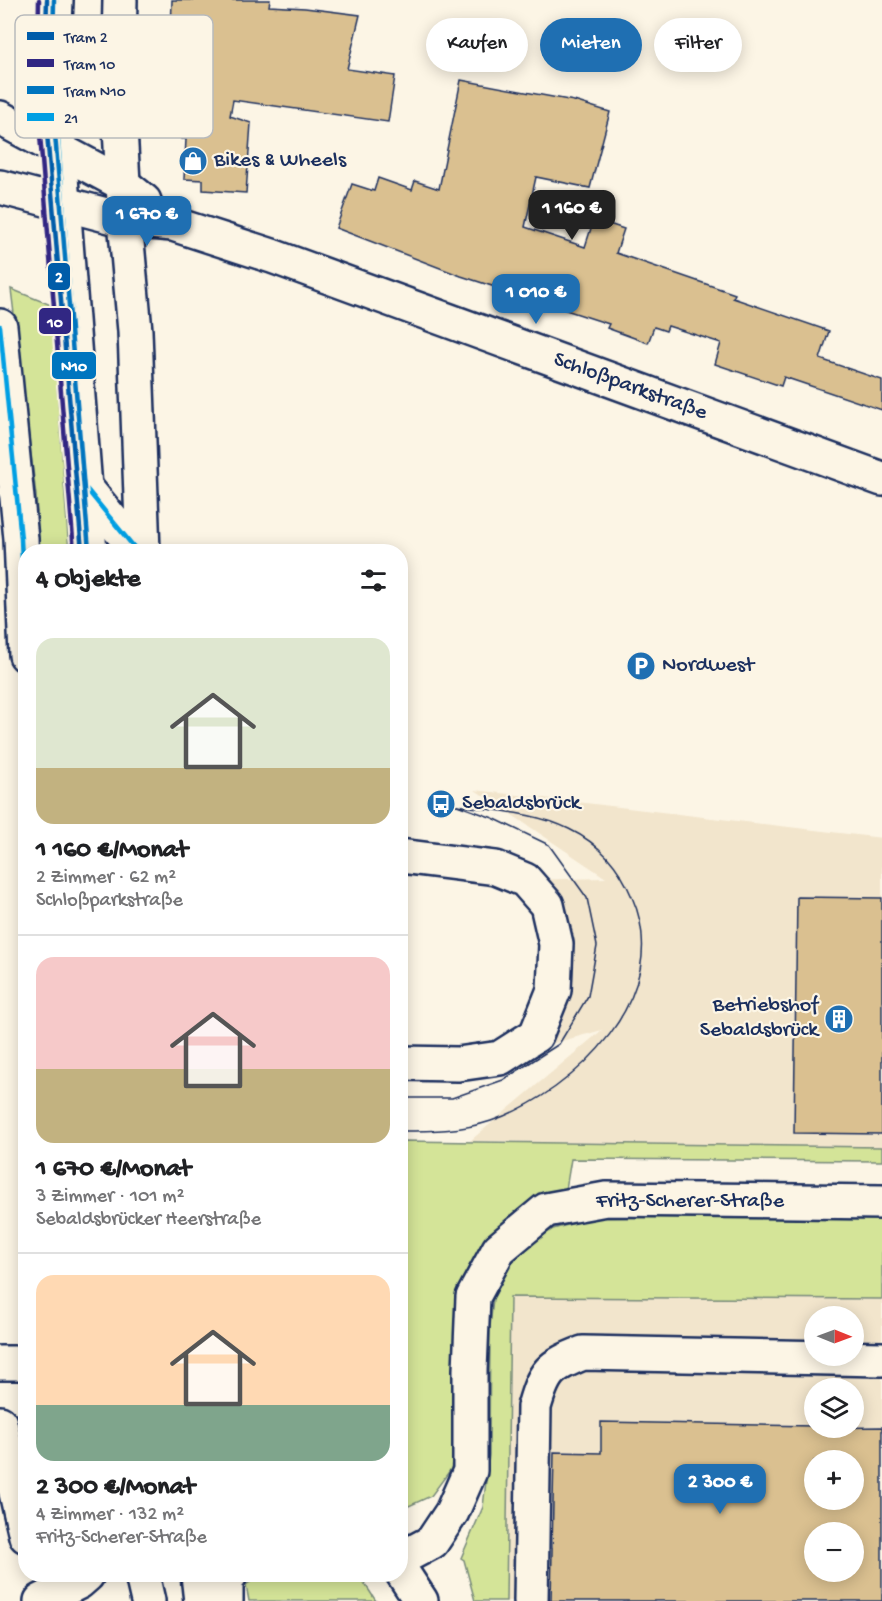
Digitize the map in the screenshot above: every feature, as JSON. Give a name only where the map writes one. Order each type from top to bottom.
[{"type":"street","points":[[55,15],[56,0]]},
{"type":"street","points":[[120,0],[120,15]]},
{"type":"street","name":"Schloßparkstraße","points":[[0,118],[15,127]]},
{"type":"street","name":"Schloßparkstraße","points":[[35,138],[123,184],[173,224]]},
{"type":"street","points":[[57,138],[89,544]]},
{"type":"street","points":[[121,138],[135,331],[143,544]]},
{"type":"street","name":"Schloßparkstraße","points":[[0,186],[125,220],[173,224],[272,256],[882,479]]},
{"type":"street","points":[[0,326],[21,544]]},
{"type":"street","points":[[85,488],[131,544]]},
{"type":"street","points":[[408,857],[496,868],[525,880],[547,905],[556,944],[554,990],[536,1035],[500,1058],[458,1064],[408,1064]]},
{"type":"street","name":"Fritz-Scherer-Straße","points":[[408,1555],[432,1542],[452,1512],[470,1471],[473,1297],[499,1249],[546,1210],[606,1199],[882,1202]]},
{"type":"street","points":[[531,1601],[534,1407],[541,1381],[558,1362],[583,1353],[882,1359]]},
{"type":"street","points":[[0,1363],[18,1363]]},
{"type":"street","points":[[0,1423],[18,1501]]},
{"type":"street","points":[[408,1581],[421,1601]]},
{"type":"street","points":[[41,1601],[79,1582]]},
{"type":"street","points":[[144,1582],[148,1601]]},
{"type":"street","points":[[199,1582],[201,1601]]},
{"type":"street","points":[[226,1582],[226,1601]]},
{"type":"shaded area","points":[[475,790],[882,838],[882,1147],[470,1141],[602,1030],[500,1058],[554,990],[525,880],[606,878]]},
{"type":"shaded area","points":[[510,1297],[882,1299],[882,1601],[506,1601]]},
{"type":"green space","points":[[11,289],[51,305],[68,544],[39,544],[36,495]]},
{"type":"green space","points":[[408,1141],[882,1147],[882,1161],[571,1159],[566,1189],[527,1203],[491,1233],[469,1266],[458,1303],[456,1433],[451,1469],[431,1496],[409,1506]]},
{"type":"green space","points":[[736,1216],[882,1218],[882,1299],[510,1297],[506,1601],[475,1601],[464,1560],[461,1558],[483,1507],[489,1455],[490,1327],[493,1299],[509,1267],[527,1247],[553,1229],[592,1218]]},
{"type":"green space","points":[[250,1582],[364,1582],[376,1601],[249,1601],[246,1585]]},
{"type":"building","points":[[172,0],[270,0],[269,6],[360,15],[347,69],[395,76],[388,122],[233,100],[230,116],[251,123],[246,193],[203,190],[203,180],[184,179],[186,139],[182,139],[213,138],[213,15],[172,15]]},
{"type":"building","points":[[461,80],[574,101],[610,112],[590,188],[536,177],[525,227],[585,247],[594,219],[624,229],[616,253],[735,294],[733,298],[829,331],[820,359],[882,380],[882,410],[784,377],[781,386],[715,364],[721,343],[668,326],[666,331],[654,327],[648,343],[607,328],[609,324],[461,276],[336,228],[352,184],[374,191],[378,178],[412,190],[415,181],[439,189]]},
{"type":"building","name":"Betriebshof Sebaldsbrück","points":[[797,897],[882,898],[882,1134],[794,1133]]},
{"type":"building","points":[[601,1422],[804,1426],[804,1438],[864,1438],[864,1427],[882,1427],[882,1601],[551,1601],[554,1452],[601,1453]]},
{"type":"tram line","name":"10","points":[[39,0],[39,15]]},
{"type":"tram line","name":"2","points":[[47,0],[47,15]]},
{"type":"tram line","name":"N10","points":[[54,0],[54,15]]},
{"type":"tram line","name":"10","points":[[40,138],[73,544]]},
{"type":"tram line","name":"2","points":[[47,138],[81,544]]},
{"type":"tram line","name":"N10","points":[[55,138],[88,544]]},
{"type":"tram line","points":[[408,1098],[452,1098],[503,1080],[559,1044],[588,996],[597,946],[587,898],[549,845],[493,818],[457,805],[441,804]]},
{"type":"tram line","points":[[408,1131],[446,1130],[491,1121],[524,1107],[555,1087],[585,1063],[610,1034],[629,1003],[640,969],[642,933],[632,897],[615,866],[599,849],[580,835],[556,823],[514,813],[457,805]]},
{"type":"transit line","name":"21","points":[[55,15],[56,0]]},
{"type":"transit line","name":"21","points":[[58,138],[85,487],[131,544]]},
{"type":"transit line","name":"21","points":[[0,326],[21,544]]},
{"type":"place","name":"Bikes & Wheels","points":[[193,161]]},
{"type":"place","name":"Nordwest","points":[[641,666]]},
{"type":"place","name":"Sebaldsbrück","points":[[441,804]]},
{"type":"place","name":"Betriebshof Sebaldsbrück","points":[[839,1019]]}]
